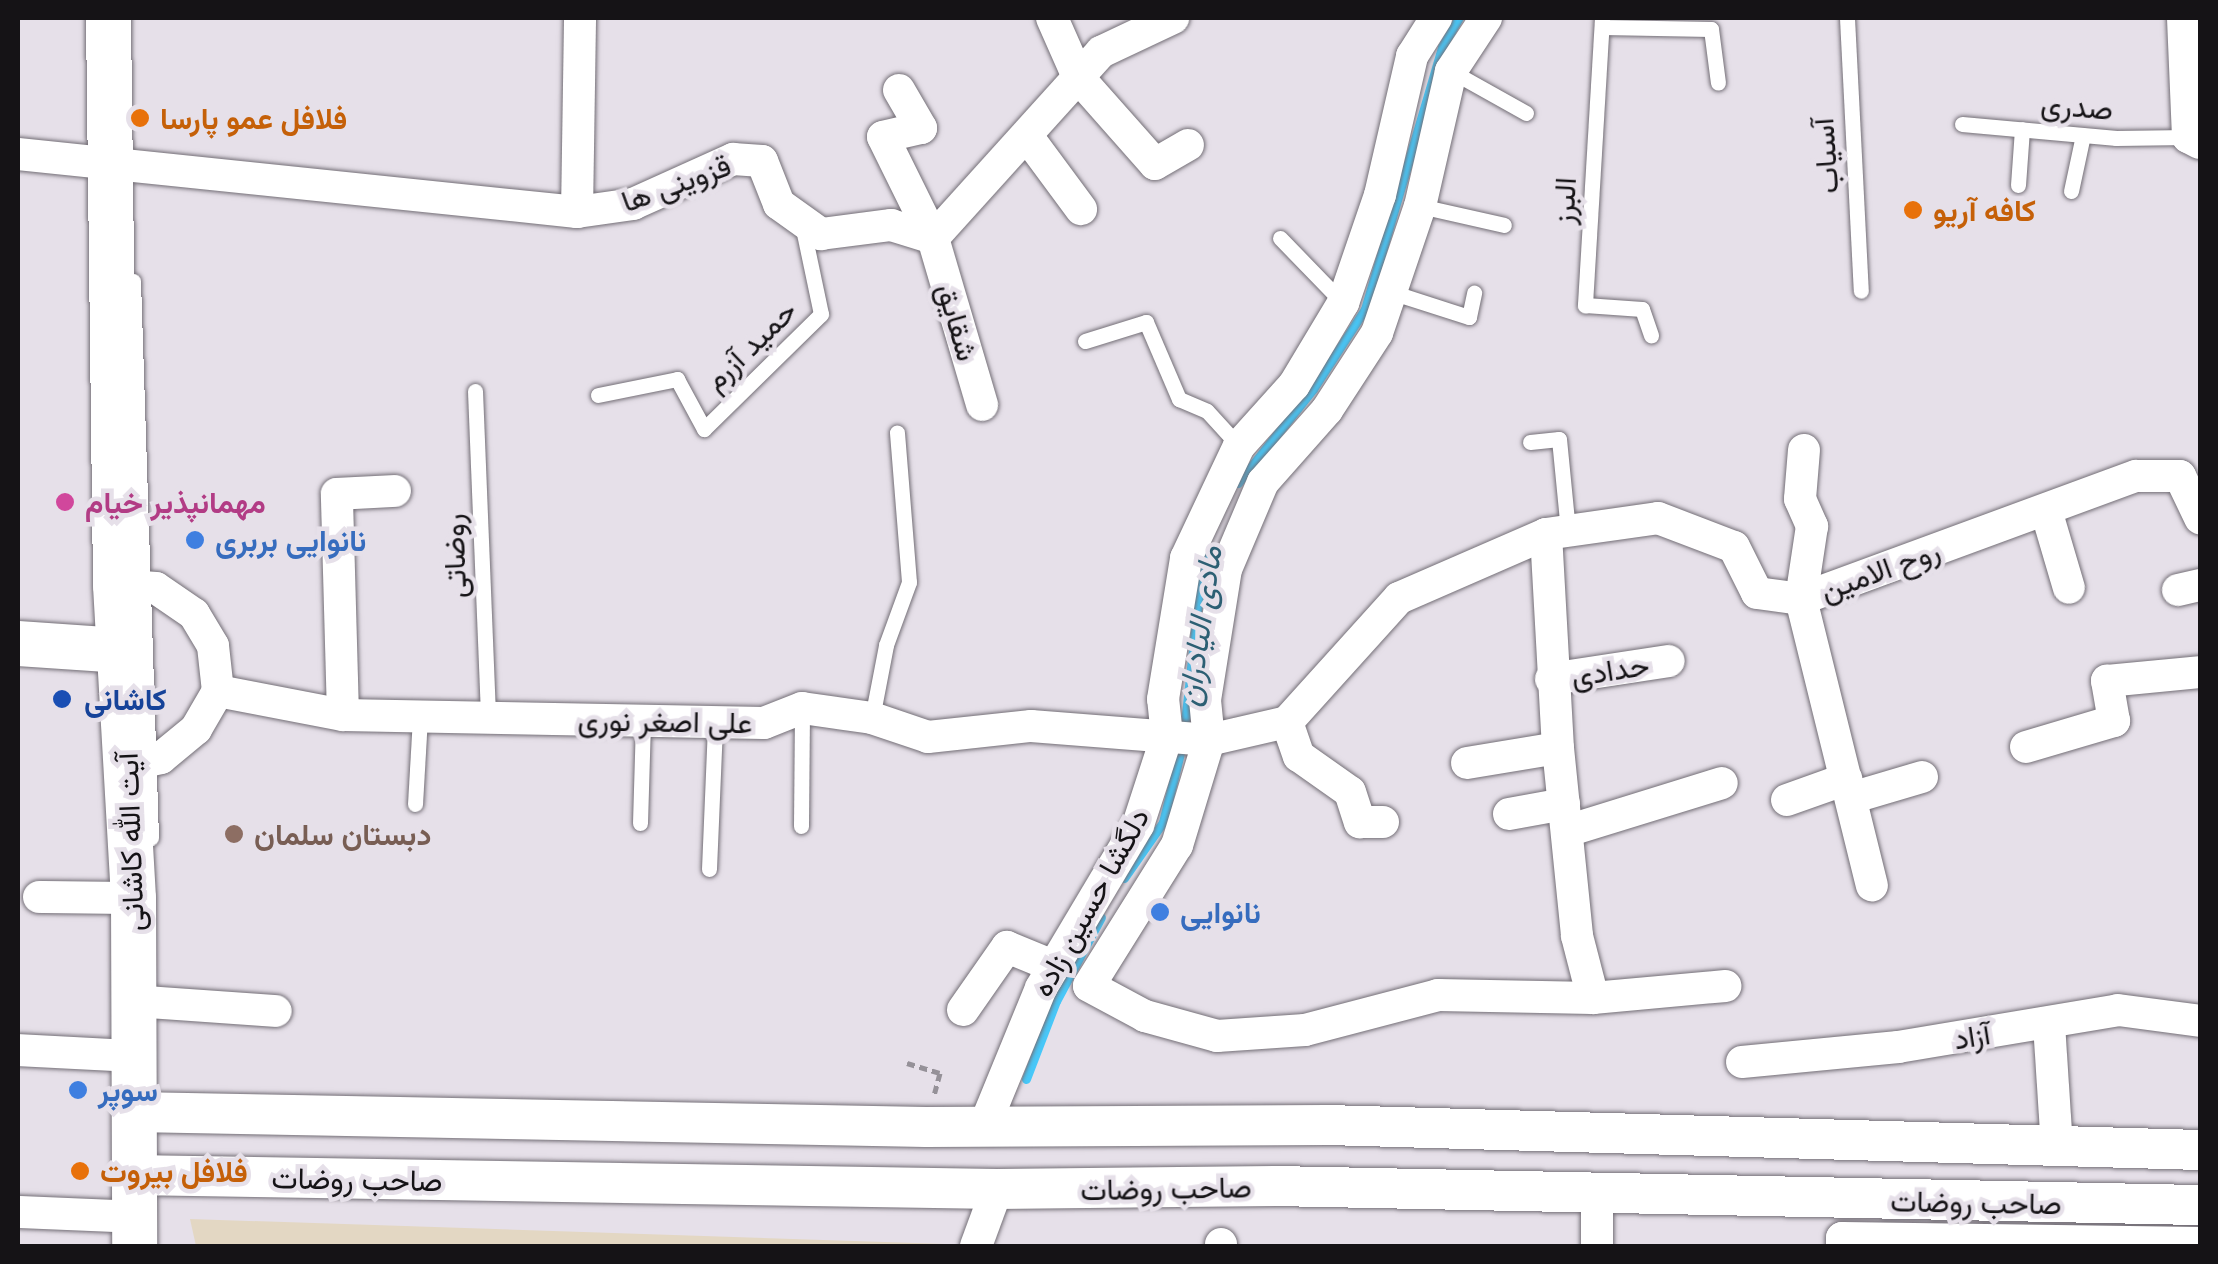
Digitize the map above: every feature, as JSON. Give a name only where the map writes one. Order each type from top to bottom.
[{"type":"main road","name":"آیت الله کاشانی","points":[[108,18],[125,162],[130,586],[142,885],[143,1002],[133,1056],[140,1112],[139,1212]]},
{"type":"main road","points":[[18,643],[134,650]]},
{"type":"street","points":[[577,212],[580,18]]},
{"type":"street","points":[[1052,18],[1078,77],[1155,164],[1188,145]]},
{"type":"street","name":"دلگشا حسین زاده","points":[[984,1126],[1054,966],[1138,825],[1167,736],[1163,699],[1186,558],[1239,446],[1294,386],[1343,303],[1380,195],[1412,56],[1436,18]]},
{"type":"street","name":"دلگشا حسین زاده","points":[[1486,18],[1451,71],[1420,206],[1377,333],[1327,410],[1262,482],[1226,569],[1205,700],[1209,740],[1177,845],[1089,986],[1145,1016],[1218,1036],[1305,1030],[1438,995],[1593,998]]},
{"type":"street","points":[[2183,18],[2194,140]]},
{"type":"street","points":[[801,220],[821,234],[892,225],[933,238],[1101,52],[1116,30],[1161,20]]},
{"type":"street","name":"شقایق","points":[[899,90],[922,128],[883,137],[933,238],[982,405]]},
{"type":"street","points":[[1027,136],[1081,209]]},
{"type":"street","name":"قزوینی ها","points":[[18,154],[125,162],[577,212],[632,204],[733,159],[762,160],[779,204],[801,220]]},
{"type":"street","points":[[1804,450],[1800,498],[1812,526],[1801,599],[1872,884]]},
{"type":"street","name":"روح الامین","points":[[1288,722],[1398,598],[1557,533],[1658,518],[1734,547],[1756,593],[1801,599],[2136,476],[2190,469],[2200,518]]},
{"type":"street","points":[[343,716],[337,494],[395,491]]},
{"type":"street","points":[[2046,510],[2069,588]]},
{"type":"street","points":[[1557,533],[1551,680],[1578,936],[1593,998],[1725,986]]},
{"type":"street","points":[[130,586],[194,614],[213,646],[218,691],[196,729],[139,762]]},
{"type":"street","name":"حدادی","points":[[1551,680],[1669,660]]},
{"type":"street","points":[[2026,747],[2114,720],[2107,681],[2200,672]]},
{"type":"street","name":"علی اصغر نوری","points":[[218,691],[343,716],[764,724],[802,708],[872,718],[928,737],[1031,726],[1209,740]]},
{"type":"street","points":[[1209,740],[1288,722],[1298,756],[1350,792],[1360,822],[1384,822]]},
{"type":"street","points":[[1467,763],[1558,748]]},
{"type":"street","points":[[1787,800],[1922,777]]},
{"type":"street","points":[[1510,814],[1565,817],[1722,783]]},
{"type":"street","points":[[1138,825],[1177,845]]},
{"type":"street","points":[[38,897],[142,885]]},
{"type":"street","points":[[963,1010],[1007,947],[1054,966]]},
{"type":"street","points":[[143,1002],[276,1011]]},
{"type":"street","name":"آزاد","points":[[1742,1062],[2050,1024],[2118,1010],[2200,1021]]},
{"type":"street","points":[[2050,1024],[2057,1148]]},
{"type":"street","points":[[18,1050],[133,1056]]},
{"type":"street","name":"صاحب روضات","points":[[140,1112],[926,1127],[1326,1126],[2200,1150]]},
{"type":"street","points":[[1275,1186],[1334,1168],[1344,1146],[1326,1126]]},
{"type":"street","points":[[1405,1191],[1402,1167],[1409,1156],[1442,1131]]},
{"type":"street","name":"صاحب روضات","points":[[139,1212],[997,1189],[1275,1186],[1597,1197],[2026,1231],[2200,1205]]},
{"type":"street","points":[[976,1246],[997,1189]]},
{"type":"street","points":[[1597,1197],[1597,1246]]},
{"type":"street","points":[[18,1212],[139,1212]]},
{"type":"street","points":[[1842,1246],[1842,1238],[2026,1231],[2200,1244]]},
{"type":"lane","name":"آسیاب","points":[[1848,18],[1861,291]]},
{"type":"lane","points":[[1602,22],[1712,29],[1718,84]]},
{"type":"lane","name":"البرز","points":[[1602,22],[1586,304],[1642,309],[1650,335]]},
{"type":"lane","points":[[1451,71],[1526,113]]},
{"type":"lane","name":"صدری","points":[[1962,124],[2194,140]]},
{"type":"lane","points":[[2018,185],[2022,130]]},
{"type":"lane","points":[[2071,192],[2083,134]]},
{"type":"lane","points":[[1420,206],[1504,225]]},
{"type":"lane","name":"حمید آزرم","points":[[598,395],[678,380],[704,429],[821,314],[801,220]]},
{"type":"lane","points":[[1280,238],[1343,303]]},
{"type":"lane","name":"آیت الله کاشانی","points":[[130,586],[133,261]]},
{"type":"lane","points":[[1391,292],[1469,317],[1474,292]]},
{"type":"lane","points":[[1085,341],[1146,322],[1179,399],[1206,412],[1239,446]]},
{"type":"lane","name":"روضاتی","points":[[475,391],[488,718]]},
{"type":"lane","points":[[872,718],[886,645],[910,582],[897,432]]},
{"type":"lane","points":[[1530,442],[1559,439],[1557,533]]},
{"type":"lane","points":[[18,662],[134,650]]},
{"type":"lane","points":[[801,826],[802,708]]},
{"type":"lane","points":[[415,804],[420,717]]},
{"type":"lane","points":[[640,823],[643,721]]},
{"type":"lane","points":[[709,869],[715,723]]},
{"type":"lane","name":"آیت الله کاشانی","points":[[139,762],[151,853]]},
{"type":"lane","name":"آیت الله کاشانی","points":[[140,1112],[143,1002]]},
{"type":"path","points":[[907,1063],[940,1073],[926,1127]]},
{"type":"shaded area","points":[[190,1219],[945,1244],[196,1246]]},
{"type":"waterway","name":"مادی الیادران","points":[[1238,483],[1313,389],[1365,309],[1442,47],[1459,18]]},
{"type":"waterway","name":"مادی الیادران","points":[[1124,878],[1163,822],[1183,741],[1204,549]]},
{"type":"waterway","name":"مادی الیادران","points":[[1026,1079],[1056,1001],[1101,917]]},
{"type":"place","name":"فلافل عمو پارسا","points":[[140,118]]},
{"type":"place","name":"کافه آریو","points":[[1913,210]]},
{"type":"place","name":"مهمانپذیر خیام","points":[[65,502]]},
{"type":"place","name":"نانوایی بربری","points":[[195,540]]},
{"type":"place","name":"کاشانی","points":[[62,699]]},
{"type":"place","name":"دبستان سلمان","points":[[234,834]]},
{"type":"place","name":"نانوایی","points":[[1160,912]]},
{"type":"place","name":"سوپر","points":[[78,1090]]},
{"type":"place","name":"فلافل بیروت","points":[[80,1171]]}]
